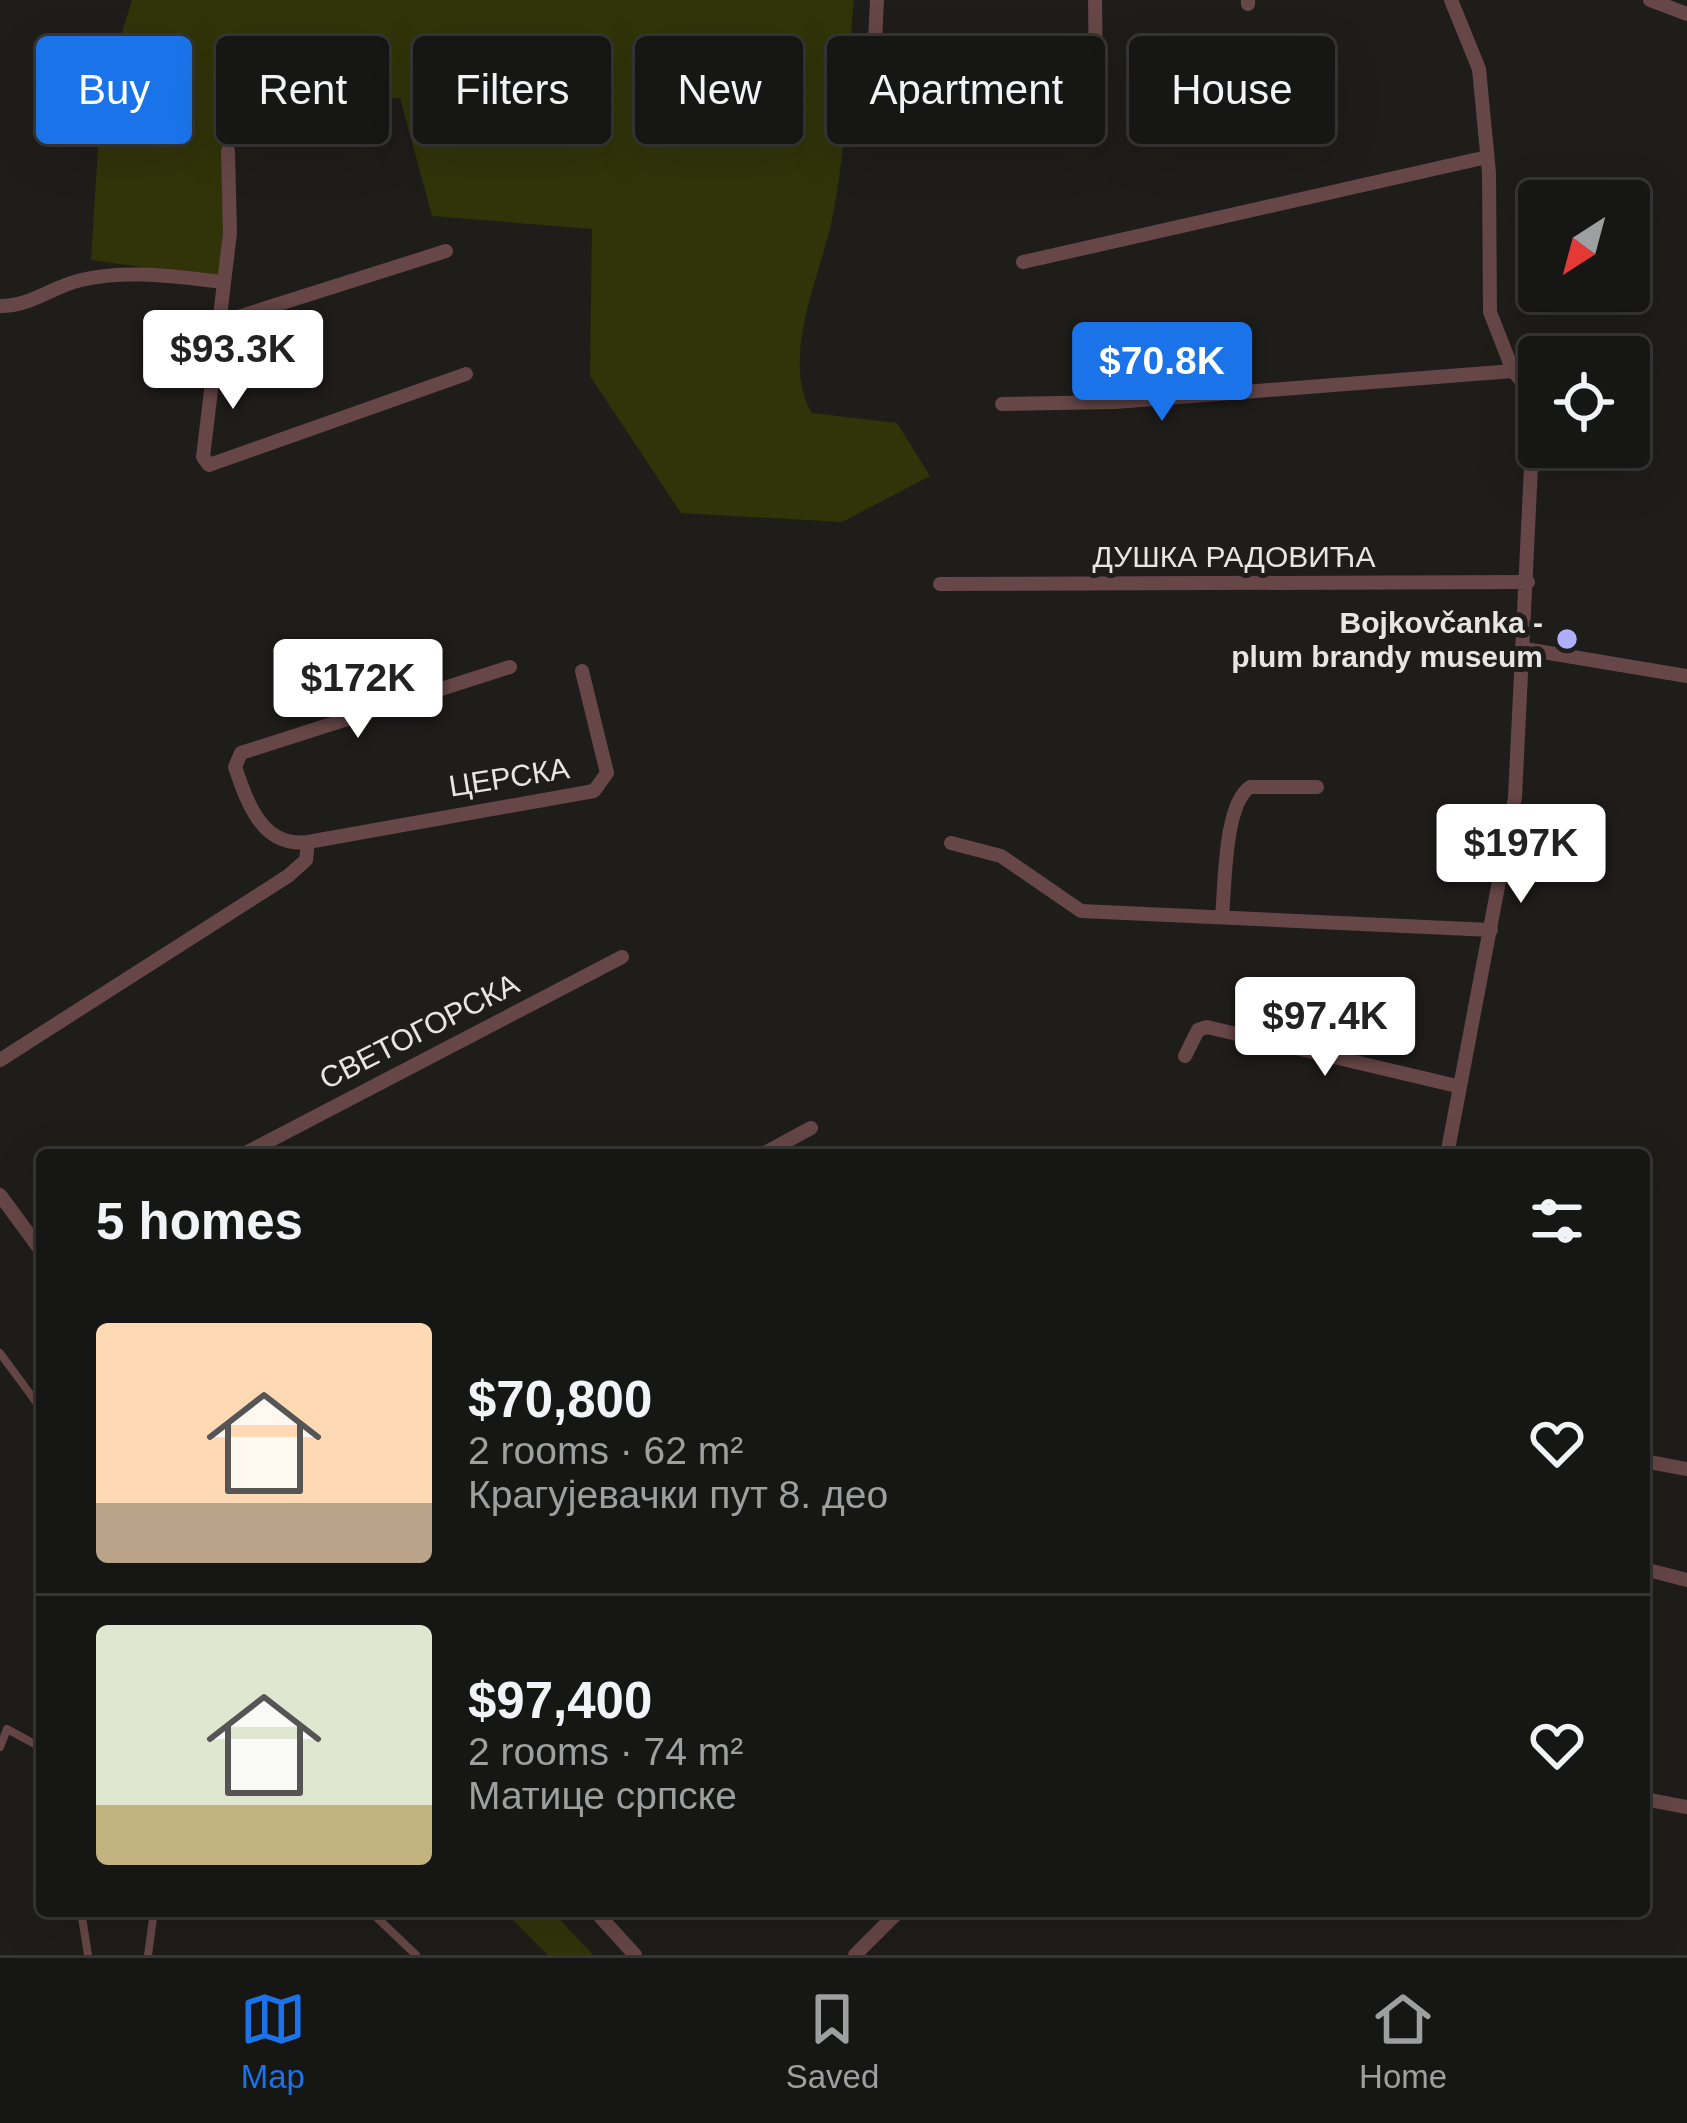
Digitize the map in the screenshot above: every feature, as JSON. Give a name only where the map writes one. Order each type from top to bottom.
[{"type":"street","points":[[875,36],[877,0]]},
{"type":"street","points":[[1095,0],[1095,36]]},
{"type":"street","points":[[1448,1149],[1515,797],[1526,649],[1534,405],[1529,388],[1513,371],[1490,312],[1487,157],[1478,69],[1451,0]]},
{"type":"street","points":[[1650,0],[1687,14]]},
{"type":"street","points":[[228,151],[230,233],[203,457],[208,465],[466,374]]},
{"type":"street","points":[[1023,262],[1487,157]]},
{"type":"street","points":[[219,323],[446,251]]},
{"type":"street","points":[[0,306],[26,304],[71,283],[108,275],[224,282]]},
{"type":"street","points":[[1002,404],[1115,402],[1513,371]]},
{"type":"street","name":"ДУШКА РАДОВИЋА","points":[[940,584],[1528,583]]},
{"type":"street","points":[[1526,649],[1687,676]]},
{"type":"street","points":[[0,1060],[306,860],[308,842],[287,842],[260,824],[235,767],[241,753],[510,667]]},
{"type":"street","name":"ЦЕРСКА","points":[[308,842],[593,791],[607,772],[582,671]]},
{"type":"street","points":[[1222,917],[1232,820],[1242,793],[1250,788],[1317,787]]},
{"type":"street","points":[[951,843],[1001,856],[1081,911],[1491,930]]},
{"type":"street","name":"СВЕТОГОРСКА","points":[[254,1149],[622,957]]},
{"type":"street","points":[[1184,1056],[1198,1030],[1207,1027],[1457,1086]]},
{"type":"street","points":[[772,1149],[811,1128]]},
{"type":"street","points":[[0,1195],[36,1244]]},
{"type":"street","points":[[1650,1462],[1687,1468]]},
{"type":"street","points":[[1650,1571],[1687,1580]]},
{"type":"street","points":[[1650,1800],[1687,1807]]},
{"type":"street","points":[[600,1917],[635,1955]]},
{"type":"street","points":[[855,1955],[893,1917]]},
{"type":"lane","points":[[0,1353],[36,1402]]},
{"type":"lane","points":[[0,1747],[8,1730],[36,1745]]},
{"type":"lane","points":[[82,1917],[88,1955]]},
{"type":"lane","points":[[148,1955],[153,1917]]},
{"type":"lane","points":[[376,1917],[416,1955]]},
{"type":"green space","points":[[132,0],[854,0],[851,36],[827,36],[827,144],[842,144],[833,215],[801,341],[803,391],[812,413],[897,423],[930,476],[842,522],[681,513],[590,376],[592,229],[432,216],[400,98],[389,99],[389,36],[216,36],[216,144],[229,144],[220,278],[91,260],[98,144],[192,144],[192,36],[121,36]]},
{"type":"green space","points":[[510,1917],[558,1917],[593,1955],[548,1955]]},
{"type":"place","name":"Bojkovčanka - plum brandy museum","points":[[1567,639]]}]
